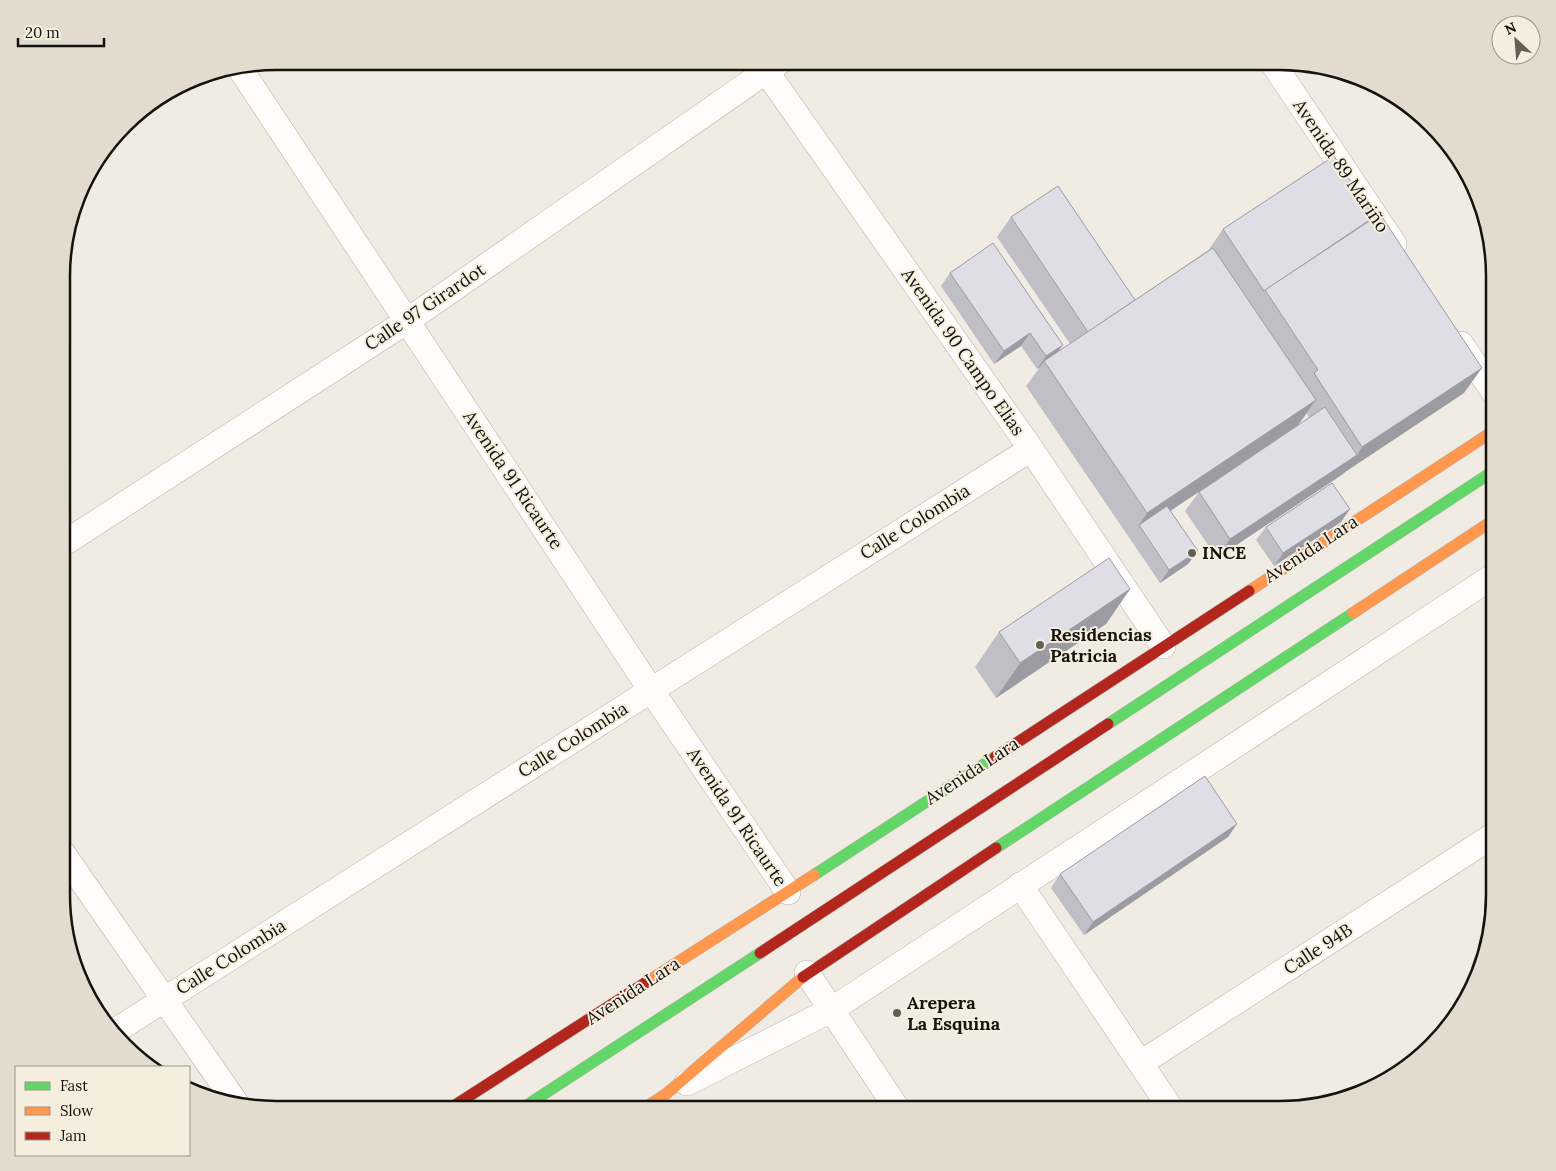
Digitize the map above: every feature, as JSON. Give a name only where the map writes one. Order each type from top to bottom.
[{"type":"street","name":"Calle 97 Girardot","points":[[70,539],[407,320],[762,70]]},
{"type":"street","name":"Avenida 90 Campo Elias","points":[[772,70],[1163,646]]},
{"type":"street","name":"Avenida 89 Mariño","points":[[1277,70],[1408,264]]},
{"type":"street","name":"Avenida 91 Ricaurte","points":[[242,73],[651,690],[788,892]]},
{"type":"street","points":[[1451,329],[1486,381]]},
{"type":"street","name":"Avenida Lara","points":[[461,1101],[788,892],[1486,436]]},
{"type":"street","name":"Calle Colombia","points":[[119,1028],[1031,449]]},
{"type":"street","name":"Avenida Lara","points":[[533,1101],[1486,476]]},
{"type":"street","points":[[656,1101],[807,973],[1486,525]]},
{"type":"street","points":[[666,1094],[831,1010],[1486,580]]},
{"type":"street","name":"Calle 94B","points":[[1141,1063],[1486,841]]},
{"type":"street","points":[[70,863],[231,1096]]},
{"type":"street","points":[[1020,885],[1166,1101]]},
{"type":"street","points":[[807,973],[892,1101]]},
{"type":"building","points":[[1334,156],[1374,217],[1264,291],[1223,229]]},
{"type":"building","points":[[1058,186],[1135,300],[1088,332],[1011,217]]},
{"type":"building","points":[[1380,214],[1482,368],[1362,447],[1314,373],[1318,370],[1265,290]]},
{"type":"building","points":[[993,243],[1063,345],[1046,356],[1030,333],[1004,351],[950,273]]},
{"type":"building","points":[[1213,248],[1316,400],[1147,513],[1044,361]]},
{"type":"building","points":[[1325,407],[1357,455],[1230,539],[1199,492]]},
{"type":"building","points":[[1332,483],[1350,509],[1283,553],[1266,527]]},
{"type":"building","points":[[1167,506],[1198,551],[1169,570],[1139,525]]},
{"type":"building","points":[[1109,558],[1130,589],[1020,663],[999,632]]},
{"type":"building","points":[[1205,776],[1237,824],[1093,922],[1060,874]]},
{"type":"traffic: fast","points":[[1108,724],[1486,476]]},
{"type":"traffic: fast","points":[[996,848],[1353,613]]},
{"type":"traffic: fast","points":[[814,875],[995,757]]},
{"type":"traffic: fast","points":[[533,1101],[760,953]]},
{"type":"traffic: slow","points":[[1249,591],[1486,436]]},
{"type":"traffic: slow","points":[[1353,613],[1486,525]]},
{"type":"traffic: slow","points":[[645,983],[814,875]]},
{"type":"traffic: slow","points":[[655,1101],[666,1094],[803,977]]},
{"type":"traffic: jam","points":[[995,757],[1249,591]]},
{"type":"traffic: jam","points":[[760,953],[1108,724]]},
{"type":"traffic: jam","points":[[803,977],[996,848]]},
{"type":"traffic: jam","points":[[461,1101],[645,983]]},
{"type":"place","name":"INCE","points":[[1192,553]]},
{"type":"place","name":"Residencias Patricia","points":[[1040,645]]},
{"type":"place","name":"Arepera La Esquina","points":[[897,1013]]}]
